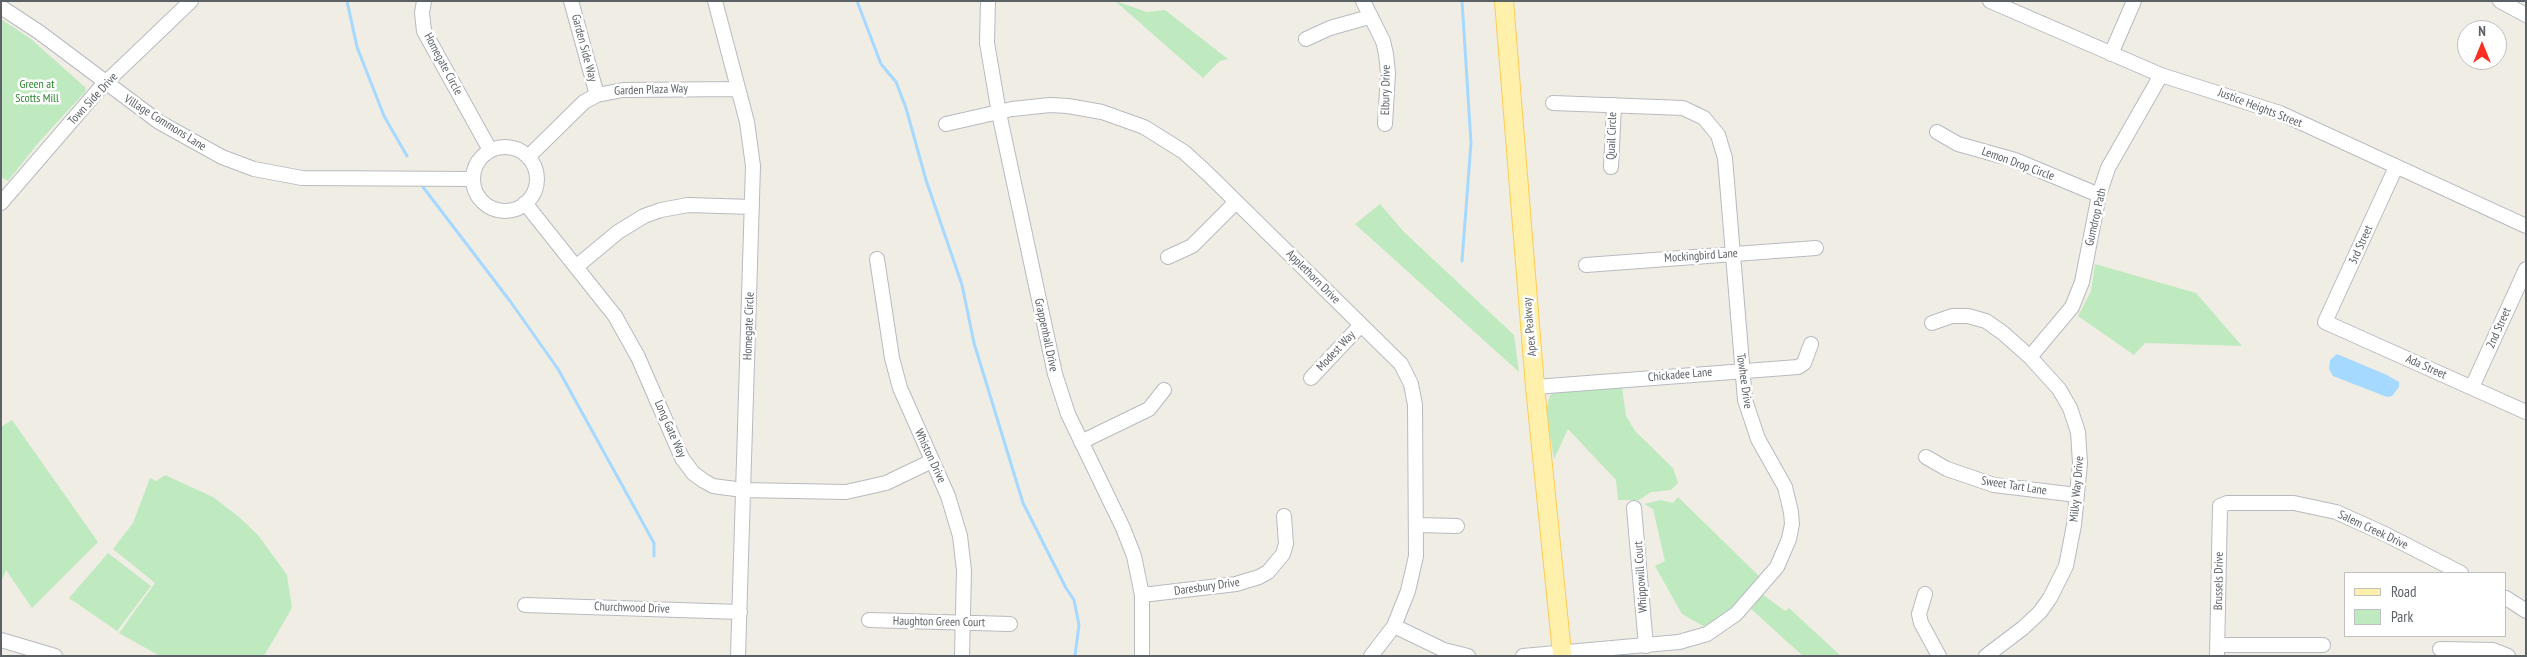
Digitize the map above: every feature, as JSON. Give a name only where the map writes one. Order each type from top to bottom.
[{"type":"main road","name":"Apex Peakway","points":[[1504,1],[1535,387],[1562,653]]},
{"type":"street","name":"Homegate Circle","points":[[424,1],[422,13],[424,32],[490,150]]},
{"type":"street","name":"Garden Side Way","points":[[571,1],[597,94]]},
{"type":"street","name":"Homegate Circle","points":[[715,1],[751,146],[752,207],[738,656]]},
{"type":"street","name":"Grappenhall Drive","points":[[988,1],[987,43],[999,113],[1055,374],[1068,414],[1123,528],[1134,556],[1142,595],[1142,656]]},
{"type":"street","name":"Elbury Drive","points":[[1363,1],[1382,41],[1387,63],[1385,124]]},
{"type":"street","name":"Justice Heights Street","points":[[1990,1],[2160,75],[2280,113],[2526,226]]},
{"type":"street","points":[[2111,54],[2134,1]]},
{"type":"street","points":[[2500,1],[2526,15]]},
{"type":"street","name":"Town Side Drive","points":[[4,195],[105,84],[188,2]]},
{"type":"street","name":"Village Commons Lane","points":[[1,7],[39,32],[105,84],[189,141],[222,157],[254,169],[302,178],[473,179]]},
{"type":"street","points":[[1306,39],[1330,28],[1369,17]]},
{"type":"street","name":"Gumdrop Path","points":[[2030,357],[2066,315],[2079,290],[2099,195],[2116,153],[2160,75]]},
{"type":"street","name":"Garden Plaza Way","points":[[528,157],[584,102],[597,94],[623,90],[738,89]]},
{"type":"street","name":"Towhee Drive","points":[[1523,656],[1646,646],[1693,639],[1722,625],[1736,614],[1767,580],[1783,556],[1792,524],[1790,501],[1780,474],[1758,439],[1750,420],[1741,371],[1725,158],[1713,127],[1694,112],[1683,108],[1553,102]]},
{"type":"street","name":"Quail Circle","points":[[1611,167],[1614,105]]},
{"type":"street","name":"Applethorn Drive","points":[[946,124],[1032,106],[1068,106],[1102,112],[1130,121],[1157,134],[1184,152],[1401,364],[1413,392],[1418,525],[1415,566],[1394,626],[1371,656]]},
{"type":"street","name":"Lemon Drop Circle","points":[[1938,132],[1958,144],[2014,160],[2099,195]]},
{"type":"street","points":[[510,148],[528,157],[537,176],[532,195],[525,203],[507,210],[488,205],[475,190],[473,179],[477,162],[490,150],[510,148]]},
{"type":"street","name":"3rd Street","points":[[2325,322],[2396,167]]},
{"type":"street","points":[[1168,257],[1192,246],[1236,202]]},
{"type":"street","name":"Long Gate Way","points":[[525,203],[577,266],[624,329],[686,465],[698,477],[713,486],[743,490],[823,492],[860,490],[886,483],[932,461]]},
{"type":"street","points":[[577,266],[618,232],[644,216],[661,210],[688,205],[752,207]]},
{"type":"street","name":"Mockingbird Lane","points":[[1586,265],[1816,248]]},
{"type":"street","name":"Whiston Drive","points":[[877,259],[896,373],[910,414],[948,496],[960,536],[964,570],[962,656]]},
{"type":"street","name":"2nd Street","points":[[2472,387],[2526,269]]},
{"type":"street","name":"Milky Way Drive","points":[[1932,324],[1952,316],[1977,318],[2002,332],[2030,357],[2059,389],[2075,420],[2080,444],[2077,495],[2071,545],[2058,584],[2040,612],[2023,628],[1986,656]]},
{"type":"street","name":"Ada Street","points":[[2325,322],[2526,412]]},
{"type":"street","name":"Modest Way","points":[[1311,378],[1361,324]]},
{"type":"street","name":"Chickadee Lane","points":[[1535,387],[1798,367],[1804,364],[1808,357],[1811,344]]},
{"type":"street","points":[[1081,442],[1149,409],[1164,390]]},
{"type":"street","name":"Sweet Tart Lane","points":[[1926,457],[1947,470],[1994,485],[2077,495]]},
{"type":"street","name":"Salem Creek Drive","points":[[2220,506],[2238,502],[2276,502],[2336,512],[2385,534],[2444,570]]},
{"type":"street","name":"Brussels Drive","points":[[2217,650],[2220,506]]},
{"type":"street","name":"Whippowill Court","points":[[1634,508],[1646,646]]},
{"type":"street","name":"Daresbury Drive","points":[[1142,595],[1236,584],[1259,577],[1268,572],[1283,554],[1286,544],[1284,516]]},
{"type":"street","points":[[1418,525],[1456,526]]},
{"type":"street","points":[[1925,594],[1920,614],[1921,623],[1939,656]]},
{"type":"street","points":[[2507,599],[2526,610]]},
{"type":"street","name":"Churchwood Drive","points":[[525,605],[740,612]]},
{"type":"street","name":"Haughton Green Court","points":[[869,620],[1010,624]]},
{"type":"street","points":[[1394,626],[1444,650],[1468,656]]},
{"type":"street","points":[[1,640],[55,656]]},
{"type":"street","points":[[2217,650],[2323,645]]},
{"type":"street","points":[[2440,647],[2493,650],[2508,656]]},
{"type":"green space","points":[[1115,1],[1147,12],[1165,10],[1228,59],[1220,61],[1203,78]]},
{"type":"green space","name":"Green at Scotts Mill","points":[[1,19],[31,39],[86,88],[85,92],[39,142],[8,181],[1,177]]},
{"type":"green space","points":[[1380,204],[1404,232],[1514,335],[1519,372],[1355,224]]},
{"type":"green space","points":[[2095,264],[2196,293],[2242,346],[2145,343],[2134,355],[2078,316],[2091,291]]},
{"type":"green space","points":[[1622,387],[1626,416],[1635,431],[1673,468],[1678,483],[1671,490],[1651,492],[1639,500],[1618,500],[1616,480],[1568,429],[1554,459],[1546,411],[1550,395],[1560,391]]},
{"type":"green space","points":[[12,420],[98,542],[32,608],[6,570],[1,582],[1,427]]},
{"type":"green space","points":[[165,475],[213,497],[239,517],[258,535],[287,575],[292,608],[264,656],[160,656],[119,633],[155,583],[113,549],[133,523],[150,478],[156,481]]},
{"type":"green space","points":[[1678,497],[1760,577],[1740,602],[1705,627],[1682,614],[1655,566],[1665,561],[1653,509],[1644,504],[1661,500],[1673,503]]},
{"type":"green space","points":[[108,553],[151,586],[117,631],[69,598]]},
{"type":"green space","points":[[1762,594],[1785,611],[1789,608],[1841,656],[1803,656],[1751,609]]},
{"type":"water","points":[[2337,354],[2387,375],[2399,382],[2399,387],[2392,396],[2387,397],[2333,376],[2329,369],[2330,360]]},
{"type":"waterway","points":[[347,1],[357,47],[384,116],[407,156]]},
{"type":"waterway","points":[[857,1],[881,64],[896,82],[906,108],[926,180],[962,285],[974,343],[1023,503],[1074,600],[1079,625],[1075,656]]},
{"type":"waterway","points":[[1462,1],[1471,143],[1462,261]]},
{"type":"waterway","points":[[423,187],[510,301],[558,369],[654,543],[654,556]]}]
